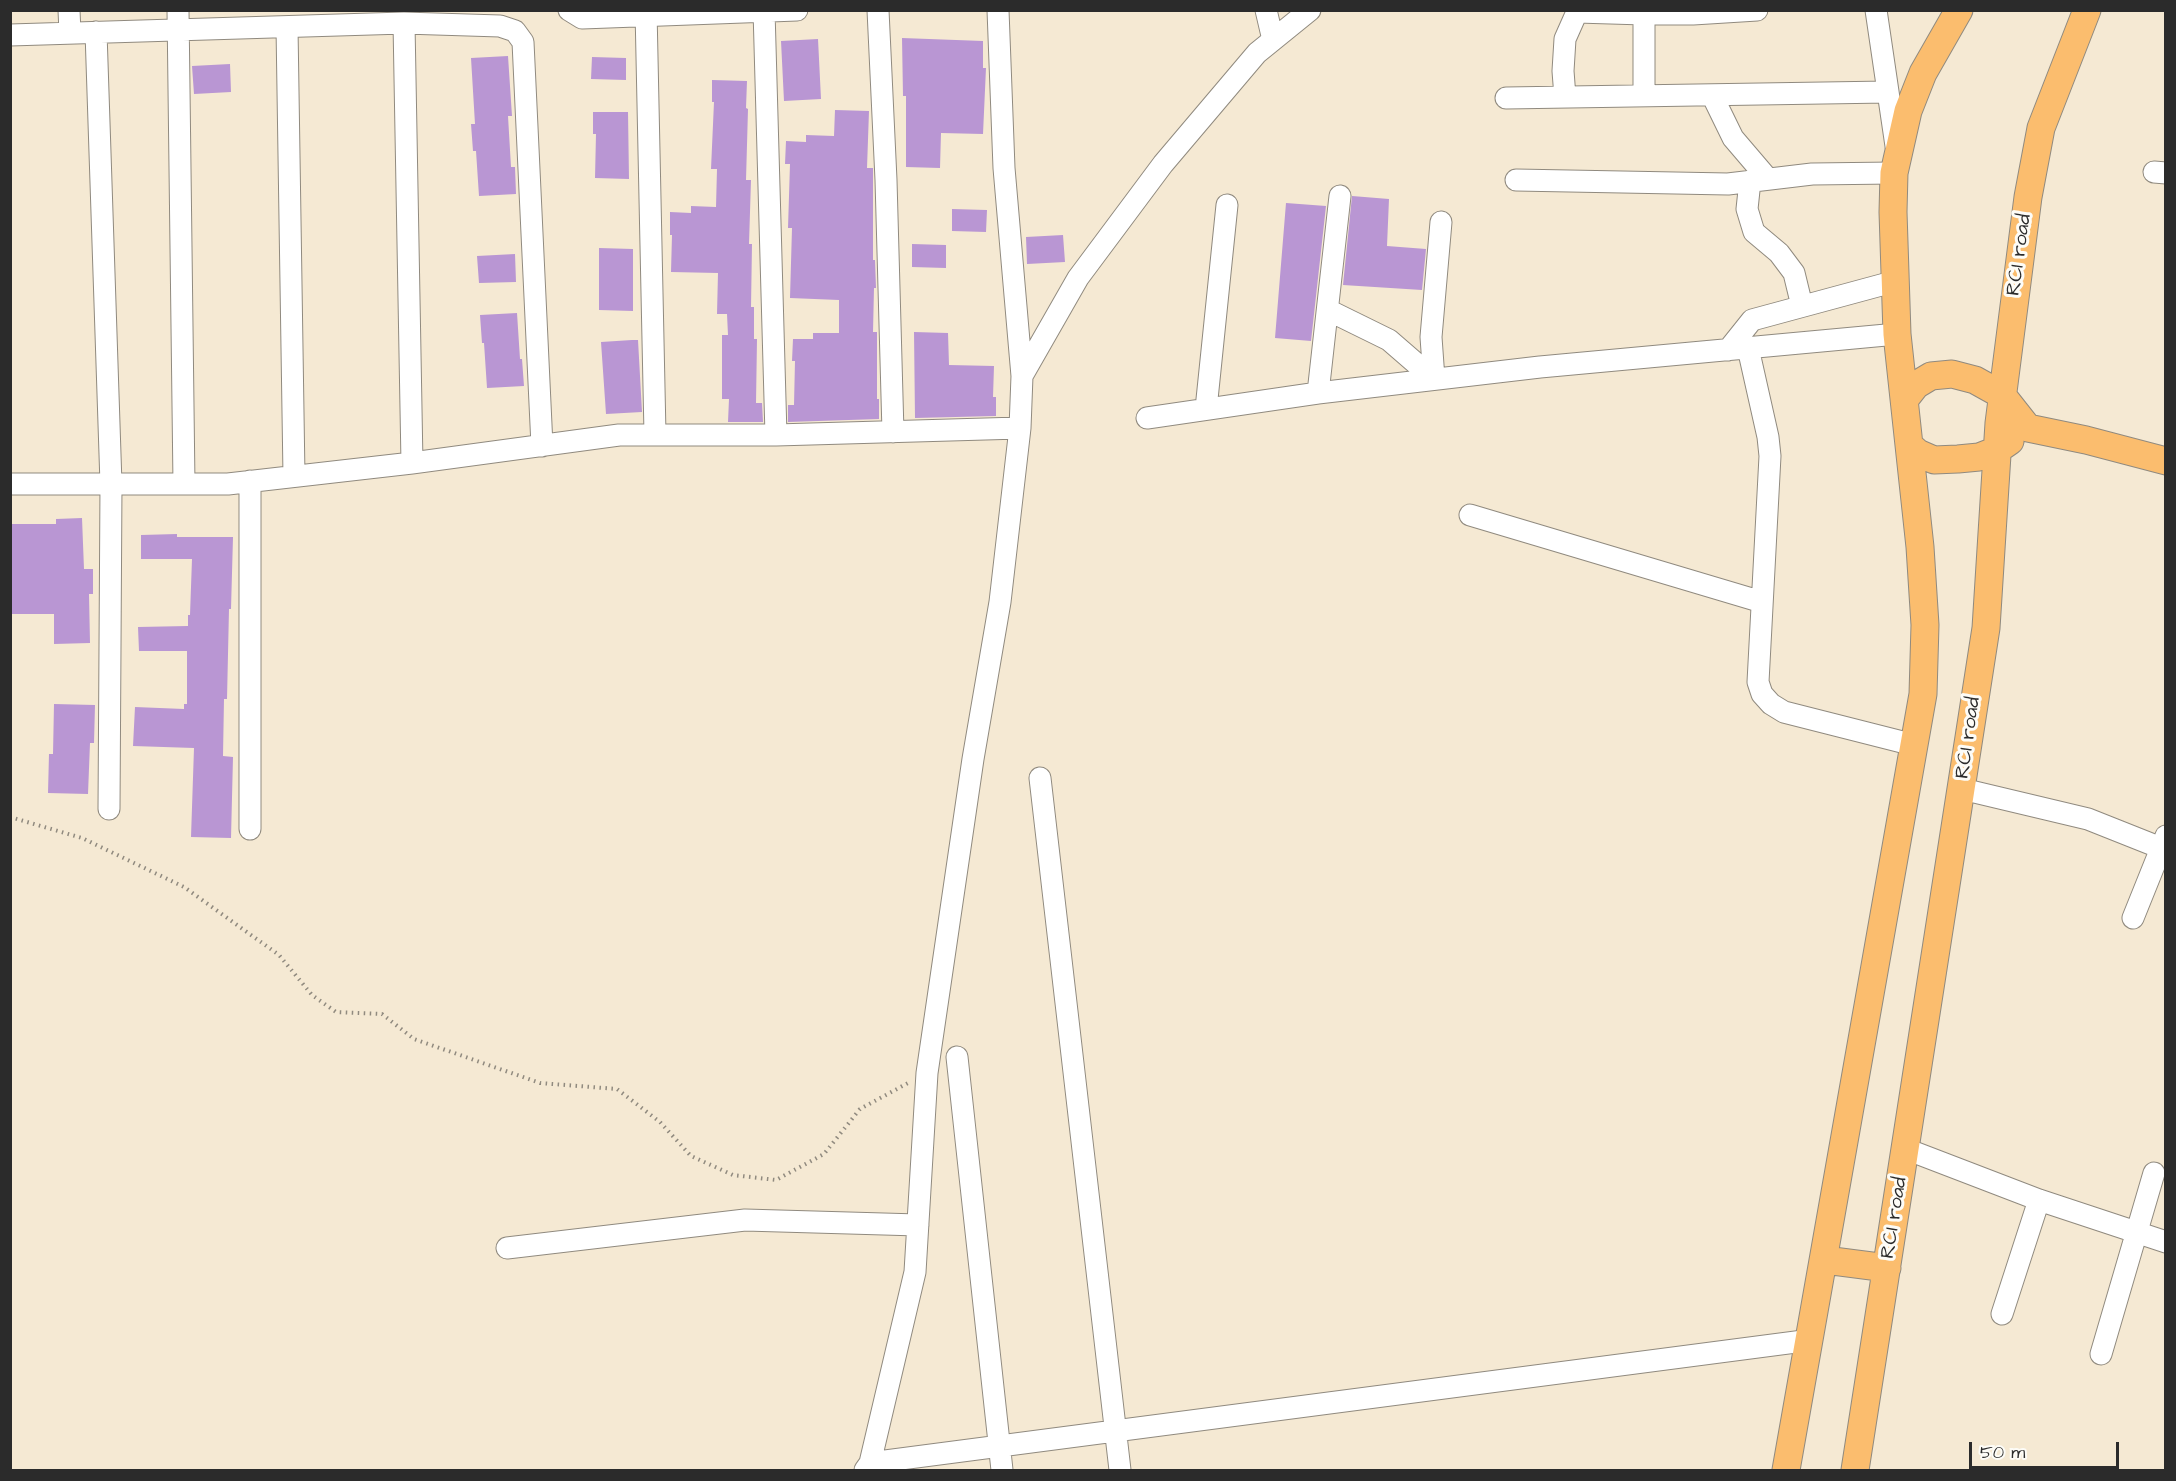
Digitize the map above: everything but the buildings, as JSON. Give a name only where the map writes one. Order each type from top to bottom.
[{"type":"main road","points":[[1786,1470],[1825,1260],[1923,694],[1925,625],[1920,548],[1897,334],[1896,163],[1908,111],[1923,73],[1959,10]]},
{"type":"main road","name":"RCI road","points":[[1855,1470],[1986,628],[2002,395],[2028,197],[2040,128],[2087,10]]},
{"type":"main road","points":[[1905,399],[1916,386],[1931,376],[1952,375],[1976,380],[2002,395],[2028,428],[2086,440],[2166,461]]},
{"type":"main road","points":[[1909,445],[1918,453],[1934,460],[1979,456],[1997,450],[2028,428]]},
{"type":"main road","points":[[1825,1260],[1887,1268]]},
{"type":"street","points":[[69,10],[70,33]]},
{"type":"street","points":[[569,10],[582,18],[646,13],[797,10]]},
{"type":"street","points":[[878,10],[893,432]]},
{"type":"street","points":[[998,10],[1004,168],[1022,376],[1020,428],[1000,602],[973,759],[927,1073],[915,1272],[867,1467],[915,1464],[999,1446],[1116,1430],[1810,1340]]},
{"type":"street","points":[[1266,10],[1273,40]]},
{"type":"street","points":[[1022,376],[1078,278],[1163,164],[1257,53],[1310,10]]},
{"type":"street","points":[[1565,97],[1563,71],[1565,39],[1577,11],[1644,14],[1757,10]]},
{"type":"street","points":[[1516,180],[1728,184],[1896,163],[1876,10]]},
{"type":"street","points":[[764,11],[776,435]]},
{"type":"street","points":[[646,13],[656,434]]},
{"type":"street","points":[[1644,14],[1644,96]]},
{"type":"street","points":[[10,35],[96,33],[178,20],[287,27],[404,23],[500,26],[515,31],[523,42],[542,446]]},
{"type":"street","points":[[178,20],[184,484]]},
{"type":"street","points":[[404,23],[412,463]]},
{"type":"street","points":[[287,27],[294,476]]},
{"type":"street","points":[[96,33],[111,484],[109,809]]},
{"type":"street","points":[[1506,98],[1887,92]]},
{"type":"street","points":[[1712,95],[1733,138],[1759,180]]},
{"type":"street","points":[[1759,180],[1747,209],[1754,232],[1779,253],[1794,273],[1802,306]]},
{"type":"street","points":[[1318,393],[1340,196]]},
{"type":"street","points":[[1206,409],[1227,206]]},
{"type":"street","points":[[1434,379],[1431,337],[1441,222]]},
{"type":"street","points":[[1896,281],[1752,320],[1738,349],[1768,437],[1770,456],[1758,682],[1762,694],[1771,704],[1784,711],[1914,745]]},
{"type":"street","points":[[1328,310],[1389,340],[1434,379]]},
{"type":"street","points":[[1147,418],[1434,379],[1897,334]]},
{"type":"street","points":[[10,484],[228,484],[412,463],[619,435],[776,435],[1020,428]]},
{"type":"street","points":[[250,481],[250,829]]},
{"type":"street","points":[[1470,515],[1762,602]]},
{"type":"street","points":[[1040,778],[1120,1470]]},
{"type":"street","points":[[1962,789],[2088,819],[2164,845],[2133,918]]},
{"type":"street","points":[[957,1057],[1002,1470]]},
{"type":"street","points":[[1906,1149],[2039,1200],[2166,1242]]},
{"type":"street","points":[[2101,1354],[2154,1173]]},
{"type":"street","points":[[2002,1314],[2039,1200]]},
{"type":"street","points":[[507,1248],[745,1220],[918,1225]]},
{"type":"path","points":[[10,817],[82,838],[184,888],[279,955],[312,995],[336,1012],[382,1014],[414,1039],[540,1083],[616,1089],[660,1122],[691,1156],[733,1175],[776,1180],[824,1154],[860,1109],[927,1073]]}]
